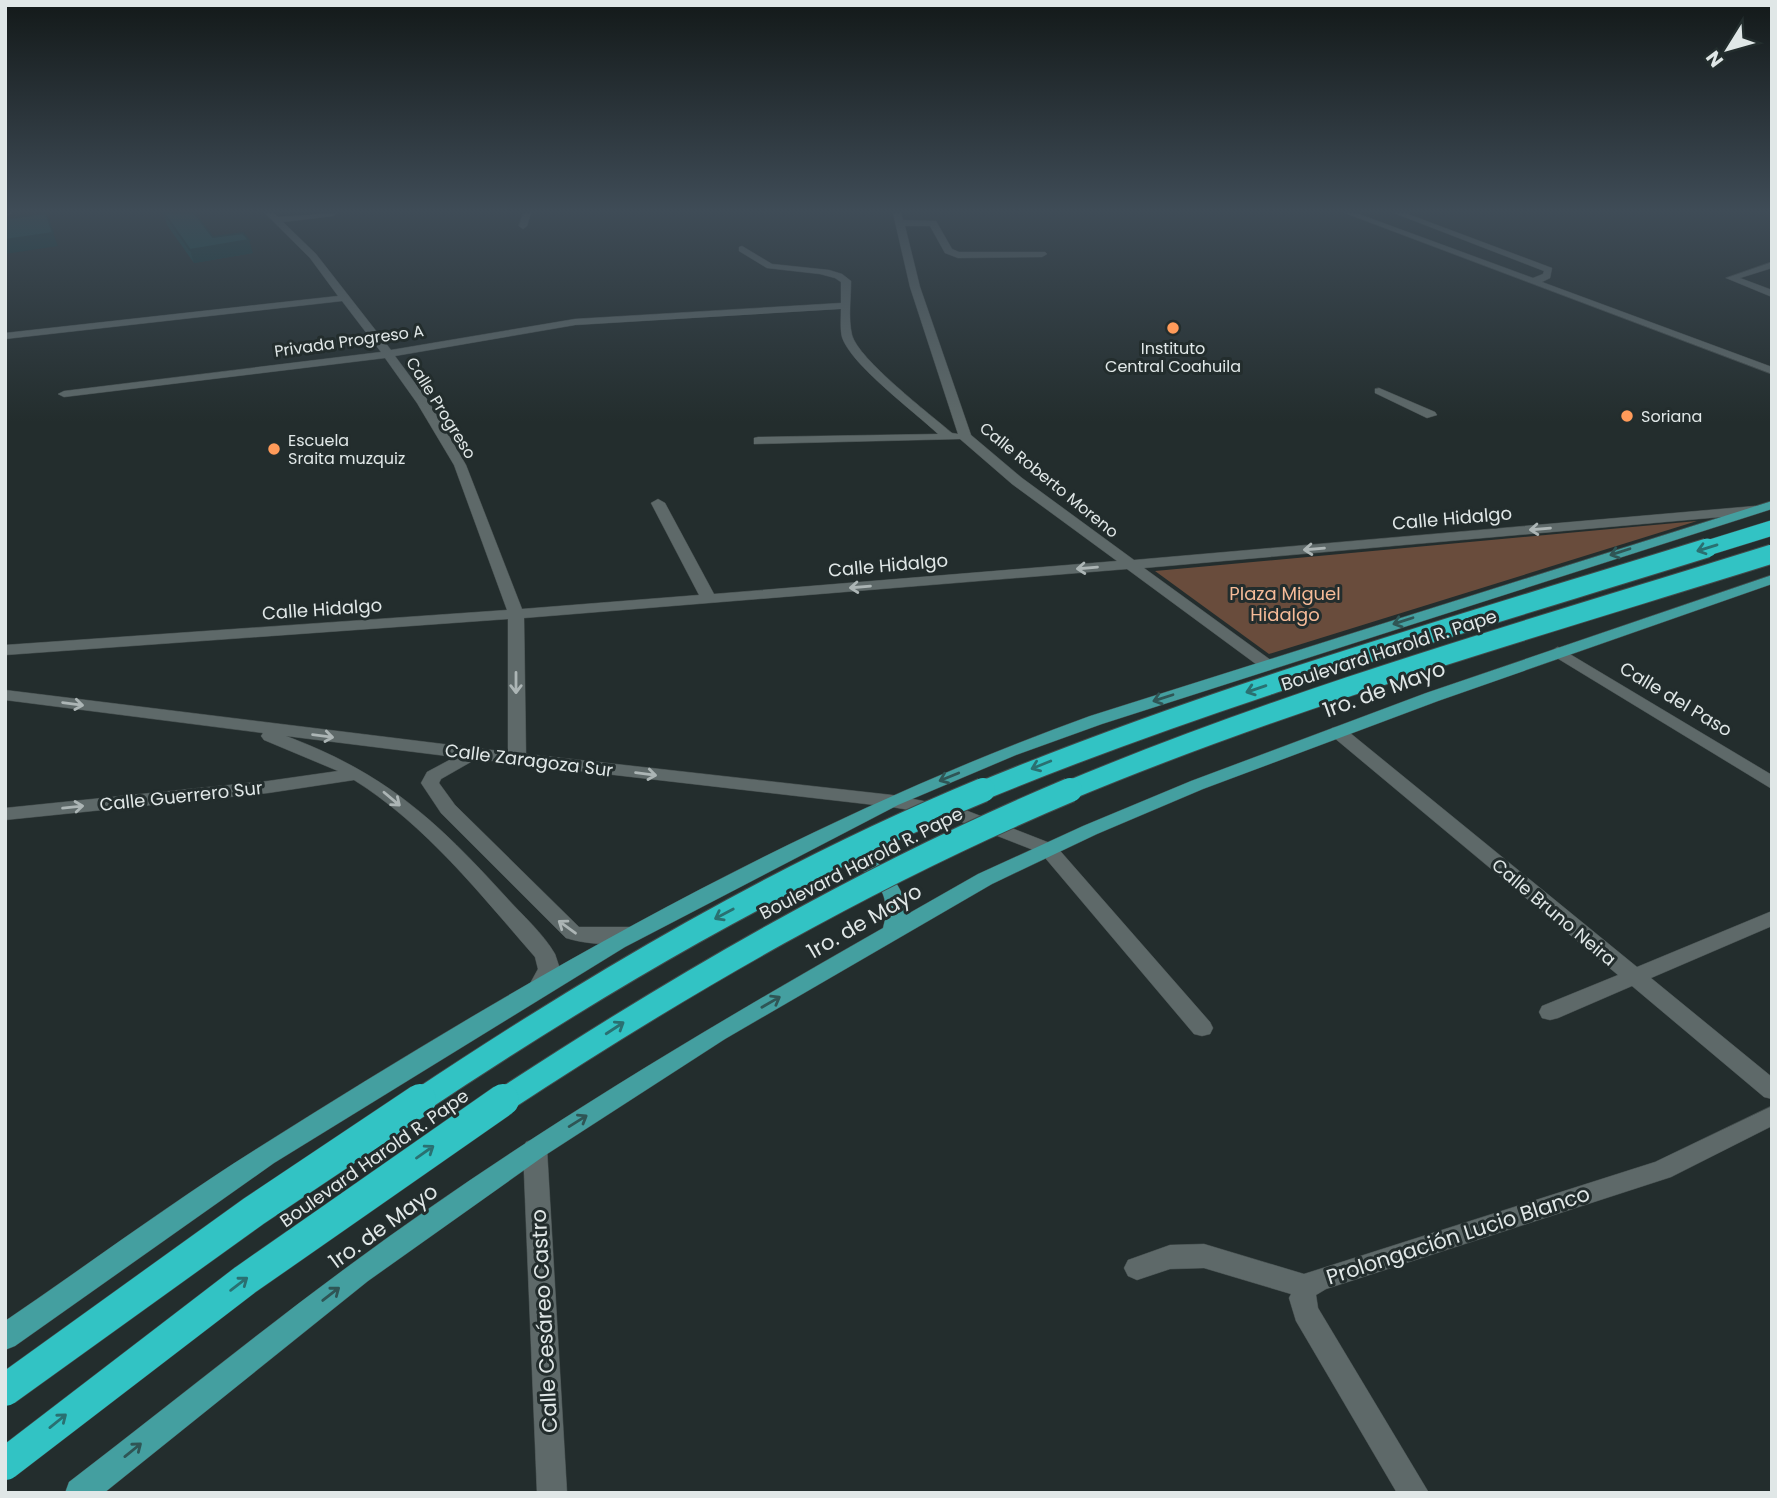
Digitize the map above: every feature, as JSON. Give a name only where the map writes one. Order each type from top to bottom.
[{"type":"highway","name":"Boulevard Harold R. Pape","points":[[5,1390],[254,1212],[448,1081],[594,988],[789,879],[930,812],[1085,748],[1297,675],[1772,528]]},
{"type":"highway","name":"Boulevard Harold R. Pape","points":[[5,1464],[281,1252],[474,1118],[633,1016],[810,912],[1064,792],[1171,749],[1471,648],[1772,554]]},
{"type":"main road","points":[[5,1337],[265,1156],[538,989],[632,934],[892,801],[999,756],[1096,720],[1763,508]]},
{"type":"main road","name":"1ro. de Mayo","points":[[80,1493],[359,1272],[535,1149],[717,1033],[985,879],[1048,849],[1197,786],[1338,732],[1558,652],[1772,579]]},
{"type":"main road","points":[[799,850],[825,848],[853,855],[872,866],[889,889],[897,906],[892,933]]},
{"type":"street","name":"Calle Progreso","points":[[334,283],[423,402],[460,465],[516,614]]},
{"type":"street","points":[[846,283],[847,336],[855,350],[949,437]]},
{"type":"street","name":"Calle Roberto Moreno","points":[[914,283],[965,437],[1017,481],[1266,664]]},
{"type":"street","points":[[1534,283],[1772,371]]},
{"type":"street","points":[[1744,283],[1772,294]]},
{"type":"street","points":[[5,336],[345,298]]},
{"type":"street","name":"Privada Progreso A","points":[[64,394],[388,354],[575,322],[847,306]]},
{"type":"street","points":[[1379,391],[1431,415]]},
{"type":"street","points":[[758,442],[965,437]]},
{"type":"street","points":[[658,503],[709,599]]},
{"type":"street","name":"Calle Hidalgo","points":[[5,650],[709,599],[1129,565],[1763,508]]},
{"type":"street","points":[[516,614],[517,759]]},
{"type":"street","name":"Calle del Paso","points":[[1558,652],[1772,783]]},
{"type":"street","name":"Calle Zaragoza Sur","points":[[5,695],[243,727],[892,801],[962,815],[1048,849]]},
{"type":"street","points":[[243,727],[310,751],[356,774],[386,793],[465,865],[545,954],[549,969],[538,989]]},
{"type":"street","name":"Calle Bruno Neira","points":[[1338,732],[1772,1090]]},
{"type":"street","points":[[474,754],[432,776],[430,783],[433,790],[448,809],[573,933],[587,936],[632,934]]},
{"type":"street","name":"Calle Guerrero Sur","points":[[5,814],[268,787],[356,774]]},
{"type":"street","points":[[1048,849],[1202,1028]]},
{"type":"street","points":[[1550,1012],[1772,918]]},
{"type":"street","name":"Prolongación Lucio Blanco","points":[[1137,1268],[1170,1257],[1204,1256],[1307,1287],[1318,1280],[1671,1167],[1772,1115]]},
{"type":"street","name":"Calle Cesáreo Castro","points":[[535,1149],[552,1493]]},
{"type":"street","points":[[1307,1287],[1301,1298],[1305,1312],[1414,1493]]},
{"type":"green space","name":"Plaza Miguel Hidalgo","points":[[1697,521],[1269,654],[1155,571]]},
{"type":"place","name":"Instituto Central Coahuila","points":[[1173,328]]},
{"type":"place","name":"Soriana","points":[[1627,416]]},
{"type":"place","name":"Escuela Sraita muzquiz","points":[[274,449]]}]
